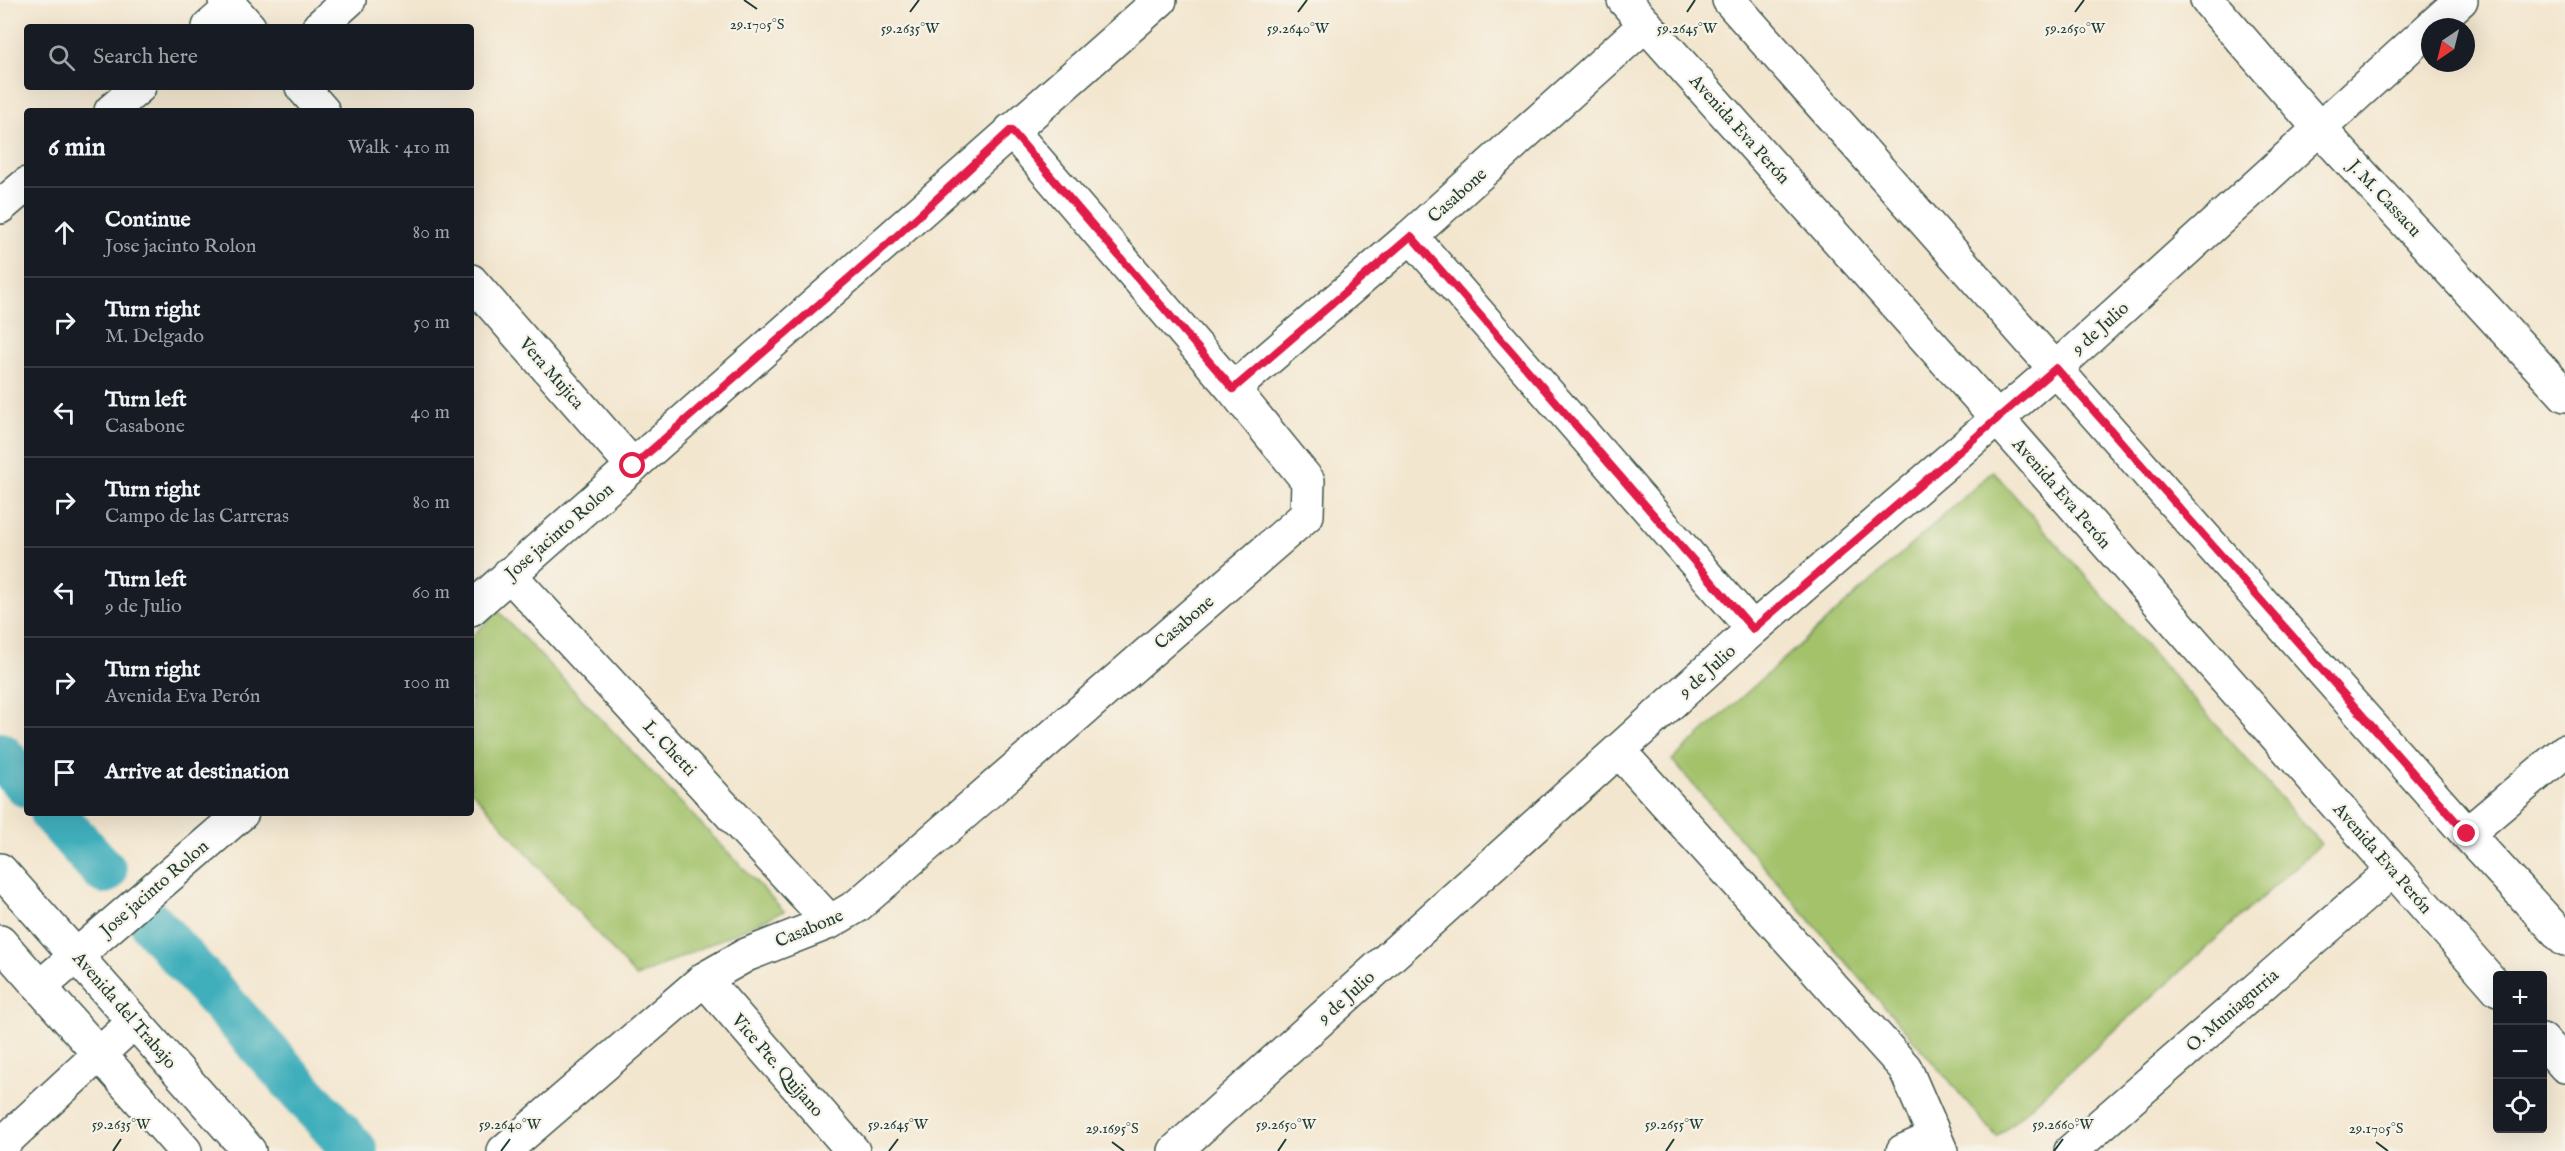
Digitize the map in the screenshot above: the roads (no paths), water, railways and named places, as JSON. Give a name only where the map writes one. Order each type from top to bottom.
[{"type":"street","points":[[321,24],[349,0]]},
{"type":"street","name":"Avenida Eva Perón","points":[[1624,0],[1997,418],[2493,983]]},
{"type":"street","points":[[1729,0],[2467,834],[2565,940]]},
{"type":"street","name":"J. M. Cassacu","points":[[2207,0],[2320,129],[2565,395]]},
{"type":"street","name":"9 de Julio","points":[[2442,18],[2461,0]]},
{"type":"street","name":"Jose jacinto Rolon","points":[[474,606],[889,243],[1011,130],[1157,1]]},
{"type":"street","name":"Casabone","points":[[504,1151],[704,979],[746,955],[831,922],[857,906],[1307,515],[1308,481],[1233,389],[1411,236],[1646,24]]},
{"type":"street","name":"9 de Julio","points":[[1175,1151],[1753,629],[2056,368],[2421,37]]},
{"type":"street","points":[[114,108],[136,90]]},
{"type":"street","points":[[305,90],[320,108]]},
{"type":"street","points":[[1011,130],[1233,389]]},
{"type":"street","points":[[0,207],[24,187]]},
{"type":"street","points":[[1411,236],[1753,629]]},
{"type":"street","name":"Vera Mujica","points":[[474,284],[633,466]]},
{"type":"street","name":"L. Chetti","points":[[509,574],[831,922]]},
{"type":"street","points":[[1619,751],[1905,1068],[1938,1144],[1903,1151]]},
{"type":"street","points":[[2467,834],[2565,751]]},
{"type":"street","name":"Jose jacinto Rolon","points":[[40,987],[239,816]]},
{"type":"street","name":"Avenida del Trabajo","points":[[0,870],[249,1151]]},
{"type":"street","name":"O. Muniagurria","points":[[2071,1151],[2393,870]]},
{"type":"street","points":[[0,942],[185,1151]]},
{"type":"street","name":"Vice Pte. Quijano","points":[[704,979],[853,1151]]},
{"type":"street","points":[[0,1146],[134,1022]]},
{"type":"street","points":[[2547,1046],[2565,1066]]},
{"type":"waterway","points":[[0,755],[24,782]]},
{"type":"waterway","points":[[55,816],[104,871]]},
{"type":"waterway","points":[[153,925],[355,1151]]}]
